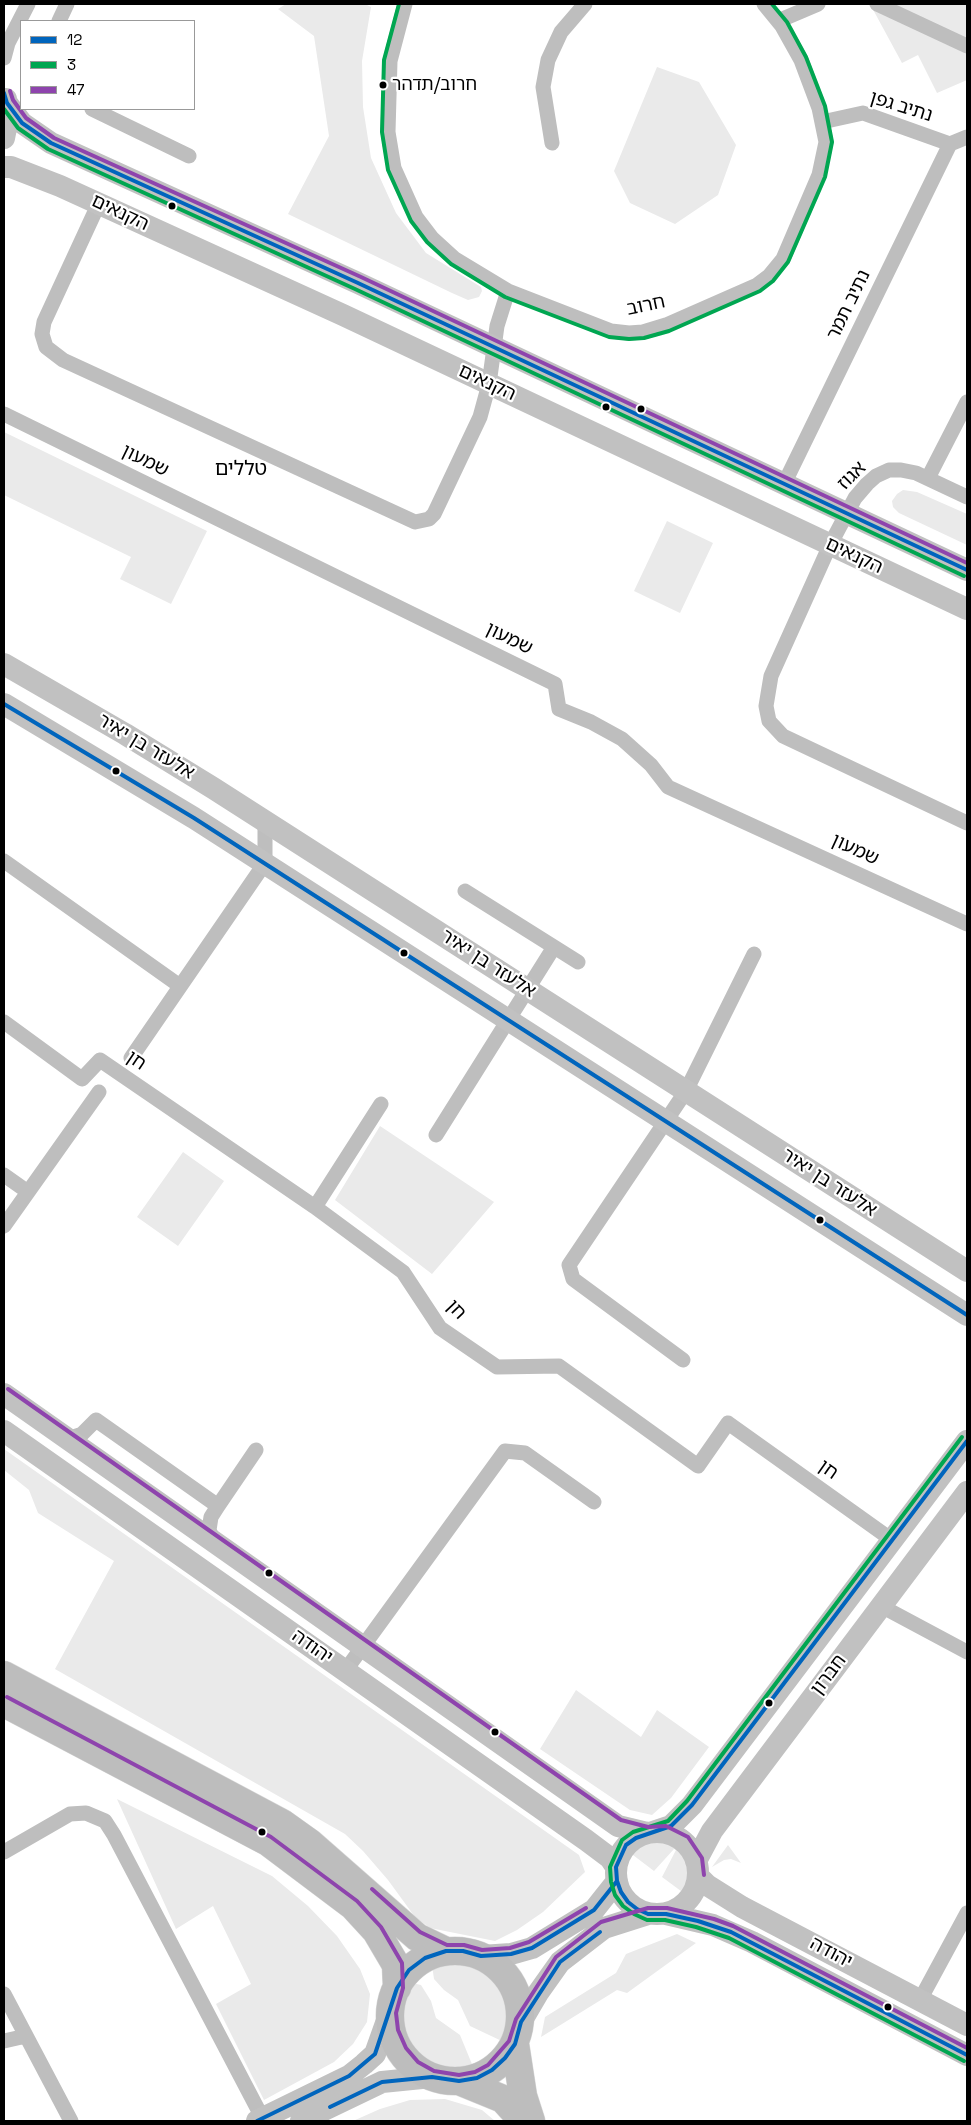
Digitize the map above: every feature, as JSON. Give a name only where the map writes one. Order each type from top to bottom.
[{"type":"highway","points":[[4,1675],[282,1824],[310,1843],[417,1938],[446,1951]]},
{"type":"highway","points":[[4,1703],[268,1842],[353,1906],[376,1931],[396,1965],[392,2032],[401,2051],[414,2066],[432,2077],[460,2081],[503,2099],[523,2121]]},
{"type":"highway","points":[[393,2000],[409,1970],[425,1958],[446,1951],[463,1951],[481,1956],[495,1964],[515,1990],[520,2005],[518,2033],[523,2096],[531,2121]]},
{"type":"highway","points":[[460,2081],[476,2078],[492,2070],[505,2058],[518,2033]]},
{"type":"street","points":[[4,58],[8,43],[28,4]]},
{"type":"street","points":[[59,20],[67,4]]},
{"type":"street","name":"חרוב","points":[[405,4],[390,61],[388,132],[394,168],[416,217],[432,238],[455,259],[508,291],[611,330],[629,332],[643,332],[666,325],[757,285],[770,276],[784,258],[819,175],[826,142],[819,108],[801,60],[778,21],[764,4]]},
{"type":"street","points":[[552,143],[543,87],[548,60],[561,32],[585,4]]},
{"type":"street","points":[[778,21],[818,4]]},
{"type":"street","points":[[878,4],[967,46]]},
{"type":"street","points":[[4,138],[8,118],[5,98]]},
{"type":"street","name":"הקנאים","points":[[5,98],[22,122],[51,143],[493,346],[967,570]]},
{"type":"street","points":[[94,110],[189,156]]},
{"type":"street","name":"נתיב גפן","points":[[822,122],[863,113],[950,144],[967,137]]},
{"type":"street","name":"נתיב תמר","points":[[784,484],[950,144]]},
{"type":"street","name":"הקנאים","points":[[4,167],[35,175],[99,203],[967,609]]},
{"type":"street","points":[[99,203],[44,322],[42,334],[50,350],[72,364],[415,522],[429,520],[434,514],[480,417],[489,384],[497,326],[508,291]]},
{"type":"street","points":[[928,478],[967,402]]},
{"type":"street","name":"שמעון","points":[[4,414],[555,684],[558,709],[591,722],[622,739],[651,765],[668,787],[967,924]]},
{"type":"street","name":"אגוז","points":[[967,497],[916,473],[890,470],[876,476],[867,484],[855,498],[830,545],[771,676],[766,706],[769,721],[783,736],[967,823]]},
{"type":"street","name":"אלעזר בן יאיר","points":[[4,664],[125,734],[265,821],[967,1271]]},
{"type":"street","name":"אלעזר בן יאיר","points":[[4,704],[149,789],[967,1315]]},
{"type":"street","points":[[131,1058],[265,863],[265,821]]},
{"type":"street","points":[[4,862],[180,986]]},
{"type":"street","points":[[465,891],[578,962]]},
{"type":"street","points":[[436,1134],[554,947]]},
{"type":"street","points":[[683,1360],[573,1279],[569,1265],[686,1091],[754,954]]},
{"type":"street","name":"חן","points":[[4,1022],[82,1079],[100,1060],[315,1207],[403,1272],[440,1328],[497,1367],[559,1366],[698,1466],[728,1423],[892,1540]]},
{"type":"street","points":[[4,1226],[99,1092]]},
{"type":"street","points":[[315,1207],[381,1104]]},
{"type":"street","points":[[4,1175],[28,1192]]},
{"type":"street","name":"יהודה","points":[[4,1394],[618,1826],[650,1833]]},
{"type":"street","points":[[62,1436],[73,1437],[82,1434],[96,1420],[218,1506]]},
{"type":"street","name":"יהודה","points":[[4,1431],[586,1840],[610,1858],[616,1874]]},
{"type":"street","name":"חברון","points":[[650,1833],[671,1826],[692,1806],[967,1441]]},
{"type":"street","points":[[214,1542],[209,1530],[211,1518],[256,1450]]},
{"type":"street","points":[[345,1670],[504,1451],[525,1452],[594,1502]]},
{"type":"street","name":"חברון","points":[[697,1868],[712,1831],[967,1492]]},
{"type":"street","points":[[881,1606],[967,1652]]},
{"type":"street","points":[[4,1852],[70,1814],[86,1813],[104,1821],[114,1835],[262,2121],[348,2076],[376,2054],[393,2000]]},
{"type":"street","points":[[481,1956],[511,1954],[532,1948],[594,1910],[616,1874],[626,1846],[650,1833],[664,1832],[684,1842],[697,1868],[694,1891],[685,1904],[657,1914],[604,1928],[560,1962],[538,1993],[518,2033]]},
{"type":"street","name":"יהודה","points":[[697,1868],[707,1885],[742,1907],[967,2025]]},
{"type":"street","points":[[616,1874],[620,1892],[628,1902],[657,1914]]},
{"type":"street","points":[[920,2000],[967,1913]]},
{"type":"street","name":"יהודה","points":[[657,1914],[713,1925],[738,1935],[967,2055]]},
{"type":"street","points":[[4,1994],[71,2121]]},
{"type":"street","points":[[4,2041],[26,2036]]},
{"type":"street","points":[[301,2121],[382,2082],[432,2077]]},
{"type":"shaded area","points":[[286,4],[365,4],[371,7],[362,61],[363,107],[371,158],[396,213],[426,253],[481,287],[482,291],[479,297],[468,300],[288,214],[329,136],[314,36],[278,9]]},
{"type":"shaded area","points":[[870,4],[967,4],[967,80],[937,93],[918,55],[902,63]]},
{"type":"shaded area","points":[[657,67],[699,82],[736,145],[718,195],[675,224],[630,203],[614,171]]},
{"type":"shaded area","points":[[4,432],[207,531],[171,604],[120,579],[131,557],[4,495]]},
{"type":"shaded area","points":[[903,490],[917,492],[967,514],[967,545],[899,513],[893,507],[892,501]]},
{"type":"shaded area","points":[[667,521],[713,543],[680,613],[634,591]]},
{"type":"shaded area","points":[[380,1126],[494,1202],[432,1274],[335,1200]]},
{"type":"shaded area","points":[[183,1152],[224,1181],[178,1246],[137,1217]]},
{"type":"shaded area","points":[[4,1449],[579,1855],[585,1872],[543,1912],[517,1930],[495,1941],[430,1928],[415,1917],[388,1880],[363,1851],[345,1834],[55,1669],[114,1561],[38,1513],[29,1490],[4,1470]]},
{"type":"shaded area","points":[[576,1690],[641,1737],[657,1710],[709,1747],[671,1798],[652,1815],[630,1810],[540,1749]]},
{"type":"shaded area","points":[[117,1799],[272,1876],[308,1906],[337,1936],[360,1969],[370,1994],[367,2022],[353,2044],[334,2062],[264,2100],[216,2004],[251,1984],[213,1906],[176,1929]]},
{"type":"shaded area","points":[[659,1839],[671,1842],[681,1849],[687,1859],[690,1871],[689,1883],[685,1894],[662,1877],[676,1850],[674,1849],[654,1871],[629,1852],[637,1844]]},
{"type":"shaded area","points":[[728,1845],[741,1863],[731,1859],[724,1860],[712,1867]]},
{"type":"shaded area","points":[[677,1934],[696,1943],[627,1993],[617,1990],[541,2037],[545,2017],[616,1973],[626,1954]]},
{"type":"shaded area","points":[[449,1960],[469,1961],[488,1969],[507,1990],[511,2002],[512,2025],[506,2043],[470,2026],[458,2000],[444,1990],[434,1979],[432,1965]]},
{"type":"shaded area","points":[[412,1983],[421,1985],[431,2001],[436,2018],[460,2035],[474,2069],[464,2072],[443,2070],[424,2061],[409,2043],[404,2034],[401,2015],[404,1998]]},
{"type":"shaded area","points":[[445,2099],[482,2110],[495,2121],[353,2121],[380,2109],[410,2100]]},
{"type":"transit line","name":"3","points":[[399,4],[384,60],[382,132],[388,170],[411,221],[427,242],[451,264],[505,297],[609,337],[629,339],[644,338],[669,331],[760,291],[773,281],[788,262],[825,177],[832,142],[825,106],[806,57],[787,22],[772,4]]},
{"type":"transit line","name":"47","points":[[10,91],[13,100],[20,110]]},
{"type":"transit line","name":"12","points":[[4,93],[7,103],[22,123],[51,143],[358,283],[967,570]]},
{"type":"transit line","name":"3","points":[[4,109],[18,128],[48,149],[355,289],[964,576]]},
{"type":"transit line","name":"47","points":[[20,110],[26,118],[54,138],[361,277],[967,563]]},
{"type":"transit line","name":"12","points":[[4,704],[194,818],[967,1315]]},
{"type":"transit line","name":"47","points":[[8,1389],[621,1820],[648,1827],[666,1826],[688,1837],[702,1858],[704,1875]]},
{"type":"transit line","name":"3","points":[[962,1437],[687,1801],[668,1821],[633,1832],[622,1840],[610,1867],[611,1882],[615,1895],[623,1906],[634,1914],[647,1920],[665,1920],[696,1927],[729,1938],[964,2061]]},
{"type":"transit line","name":"12","points":[[967,1441],[692,1805],[671,1826],[636,1838],[626,1845],[616,1867],[617,1881],[621,1892],[628,1902],[637,1909],[648,1914],[666,1914],[698,1921],[731,1932],[967,2055]]},
{"type":"transit line","name":"47","points":[[7,1697],[271,1837],[357,1901],[381,1927],[402,1963],[403,1988],[396,2013],[398,2030],[406,2048],[418,2062],[434,2071],[459,2075],[475,2072],[488,2065],[509,2041],[516,2019],[556,1957],[601,1922],[648,1908],[667,1908],[714,1919],[733,1926],[967,2048]]},
{"type":"transit line","name":"12","points":[[257,2121],[349,2076],[375,2054],[397,1988],[409,1970],[425,1958],[446,1951],[463,1951],[481,1956],[511,1954],[532,1948],[594,1910],[617,1881]]},
{"type":"transit line","name":"47","points":[[372,1889],[420,1932],[447,1945],[464,1945],[482,1950],[510,1948],[529,1942],[586,1908]]},
{"type":"transit line","name":"12","points":[[330,2107],[382,2082],[432,2077],[459,2081],[477,2078],[492,2070],[505,2058],[515,2044],[521,2022],[560,1962],[600,1932]]},
{"type":"place","name":"חרוב/תדהר","points":[[383,85]]},
{"type":"district","name":"טללים","points":[[241,470]]}]
